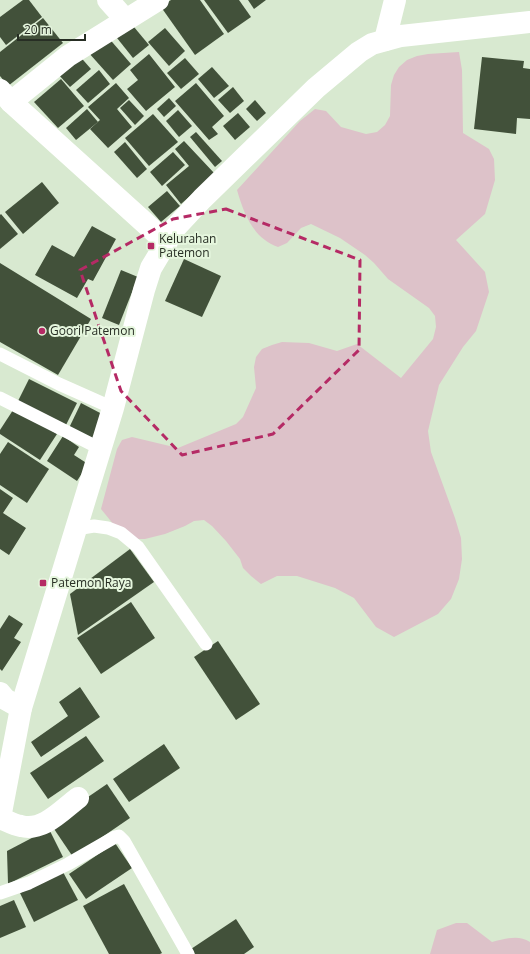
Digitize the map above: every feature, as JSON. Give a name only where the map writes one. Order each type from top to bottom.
[{"type":"main road","points":[[108,0],[125,19]]},
{"type":"main road","points":[[158,0],[125,19],[6,96],[156,233],[165,244]]},
{"type":"main road","points":[[393,38],[395,0]]},
{"type":"main road","points":[[78,798],[40,825],[22,827],[0,814],[14,712],[76,529],[101,449],[151,268],[175,228],[202,199],[316,88],[359,52],[372,44],[393,38],[530,22]]},
{"type":"main road","points":[[0,693],[14,712]]},
{"type":"lane","points":[[0,354],[59,384],[113,408]]},
{"type":"lane","points":[[0,398],[101,449]]},
{"type":"lane","points":[[76,529],[94,526],[108,528],[121,533],[138,547],[206,644]]},
{"type":"lane","points":[[0,893],[28,883],[68,864],[119,836],[124,841],[188,954]]},
{"type":"highlighted area","points":[[226,209],[360,260],[359,350],[273,434],[182,455],[121,391],[80,270],[173,219]]},
{"type":"shaded area","points":[[459,52],[462,70],[463,133],[489,149],[494,159],[495,180],[485,214],[456,240],[485,272],[489,292],[476,331],[463,347],[439,385],[428,431],[431,452],[461,538],[462,559],[459,579],[451,599],[438,614],[394,637],[376,627],[354,598],[335,588],[297,576],[277,576],[261,584],[243,568],[240,559],[226,541],[204,520],[194,521],[165,534],[145,539],[135,539],[114,525],[101,509],[117,449],[122,440],[132,437],[178,448],[236,424],[243,417],[256,388],[254,367],[256,357],[262,349],[282,342],[309,343],[337,351],[357,344],[401,378],[433,339],[436,327],[435,316],[429,308],[388,279],[365,255],[340,238],[311,224],[301,228],[287,243],[278,247],[269,243],[256,231],[246,216],[237,190],[300,121],[315,109],[326,111],[341,127],[366,134],[377,132],[385,125],[390,116],[391,85],[394,75],[399,67],[407,60],[417,56]]},
{"type":"shaded area","points":[[456,923],[467,923],[492,942],[511,938],[521,938],[530,942],[530,954],[430,954],[437,930]]},
{"type":"building","points":[[23,0],[29,0],[42,17],[6,45],[0,37],[0,17]]},
{"type":"building","points":[[171,0],[200,0],[224,34],[195,55],[161,7]]},
{"type":"building","points":[[204,0],[239,0],[251,17],[228,33]]},
{"type":"building","points":[[248,0],[266,0],[254,9]]},
{"type":"building","points":[[43,18],[63,43],[8,86],[0,76],[0,52]]},
{"type":"building","points":[[129,21],[149,45],[133,58],[113,33]]},
{"type":"building","points":[[165,28],[185,51],[169,66],[148,42]]},
{"type":"building","points":[[107,36],[131,64],[113,80],[88,52]]},
{"type":"building","points":[[77,53],[91,69],[70,87],[56,72]]},
{"type":"building","points":[[149,54],[175,87],[146,111],[127,89],[138,80],[130,70]]},
{"type":"building","points":[[482,57],[524,61],[523,68],[530,69],[530,119],[517,118],[516,134],[474,129]]},
{"type":"building","points":[[185,58],[199,74],[181,89],[167,73]]},
{"type":"building","points":[[212,67],[229,86],[214,98],[198,79]]},
{"type":"building","points":[[99,70],[110,84],[88,103],[76,90]]},
{"type":"building","points":[[61,79],[84,106],[58,128],[34,102]]},
{"type":"building","points":[[116,83],[129,98],[117,109],[132,127],[108,148],[90,129],[100,120],[88,107]]},
{"type":"building","points":[[196,83],[224,116],[212,127],[218,134],[209,140],[175,101]]},
{"type":"building","points":[[233,87],[244,101],[230,113],[218,100]]},
{"type":"building","points":[[169,98],[176,106],[164,117],[157,109]]},
{"type":"building","points":[[129,100],[144,116],[135,125],[120,108]]},
{"type":"building","points":[[255,100],[266,113],[257,121],[246,109]]},
{"type":"building","points":[[87,109],[98,122],[76,140],[66,128]]},
{"type":"building","points":[[178,110],[192,126],[179,137],[166,121]]},
{"type":"building","points":[[238,113],[250,127],[235,140],[223,126]]},
{"type":"building","points":[[153,114],[178,142],[149,166],[125,138]]},
{"type":"building","points":[[196,132],[222,161],[215,167],[190,137]]},
{"type":"building","points":[[184,141],[215,174],[181,204],[166,185],[189,166],[175,149]]},
{"type":"building","points":[[125,142],[147,169],[137,178],[114,152]]},
{"type":"building","points":[[173,152],[185,165],[162,186],[150,172]]},
{"type":"building","points":[[42,182],[59,203],[23,234],[5,212]]},
{"type":"building","points":[[167,191],[180,206],[161,222],[148,207]]},
{"type":"building","points":[[1,214],[18,234],[0,249],[0,215]]},
{"type":"building","points":[[92,226],[116,239],[93,281],[88,279],[77,298],[35,275],[52,245],[74,257]]},
{"type":"building","points":[[184,259],[221,276],[202,317],[165,301]]},
{"type":"building","name":"Goori Patemon","points":[[0,263],[91,319],[58,375],[0,342]]},
{"type":"building","points":[[121,270],[138,277],[119,325],[102,318]]},
{"type":"building","points":[[29,379],[77,403],[65,427],[17,403]]},
{"type":"building","points":[[81,403],[104,415],[92,440],[69,428]]},
{"type":"building","points":[[15,407],[57,434],[40,460],[0,434],[0,430]]},
{"type":"building","points":[[63,436],[79,447],[74,455],[88,464],[77,481],[47,461]]},
{"type":"building","points":[[8,442],[49,469],[27,503],[0,485],[0,454]]},
{"type":"building","points":[[0,489],[13,498],[3,513],[26,528],[9,555],[0,549]]},
{"type":"building","points":[[130,549],[154,582],[78,635],[70,594]]},
{"type":"building","points":[[131,602],[155,638],[101,674],[77,638]]},
{"type":"building","points":[[9,615],[23,624],[14,638],[21,642],[2,671],[0,669],[0,629]]},
{"type":"building","points":[[218,641],[260,704],[236,720],[194,657]]},
{"type":"building","points":[[80,687],[100,717],[41,757],[31,742],[68,716],[59,702]]},
{"type":"building","points":[[86,736],[104,761],[48,799],[30,773]]},
{"type":"building","points":[[164,744],[180,768],[129,802],[113,779]]},
{"type":"building","points":[[107,784],[130,818],[73,857],[50,823]]},
{"type":"building","points":[[49,829],[63,857],[8,884],[7,851]]},
{"type":"building","points":[[115,843],[132,868],[86,899],[69,874]]},
{"type":"building","points":[[63,872],[78,900],[34,922],[20,893]]},
{"type":"building","points":[[124,884],[162,953],[109,954],[83,906]]},
{"type":"building","points":[[14,900],[26,927],[0,938],[0,906]]},
{"type":"building","points":[[236,919],[254,947],[244,954],[195,954],[191,949]]},
{"type":"place","name":"Kelurahan Patemon","points":[[151,246]]},
{"type":"place","name":"Goori Patemon","points":[[42,331]]},
{"type":"place","name":"Patemon Raya","points":[[43,583]]}]
